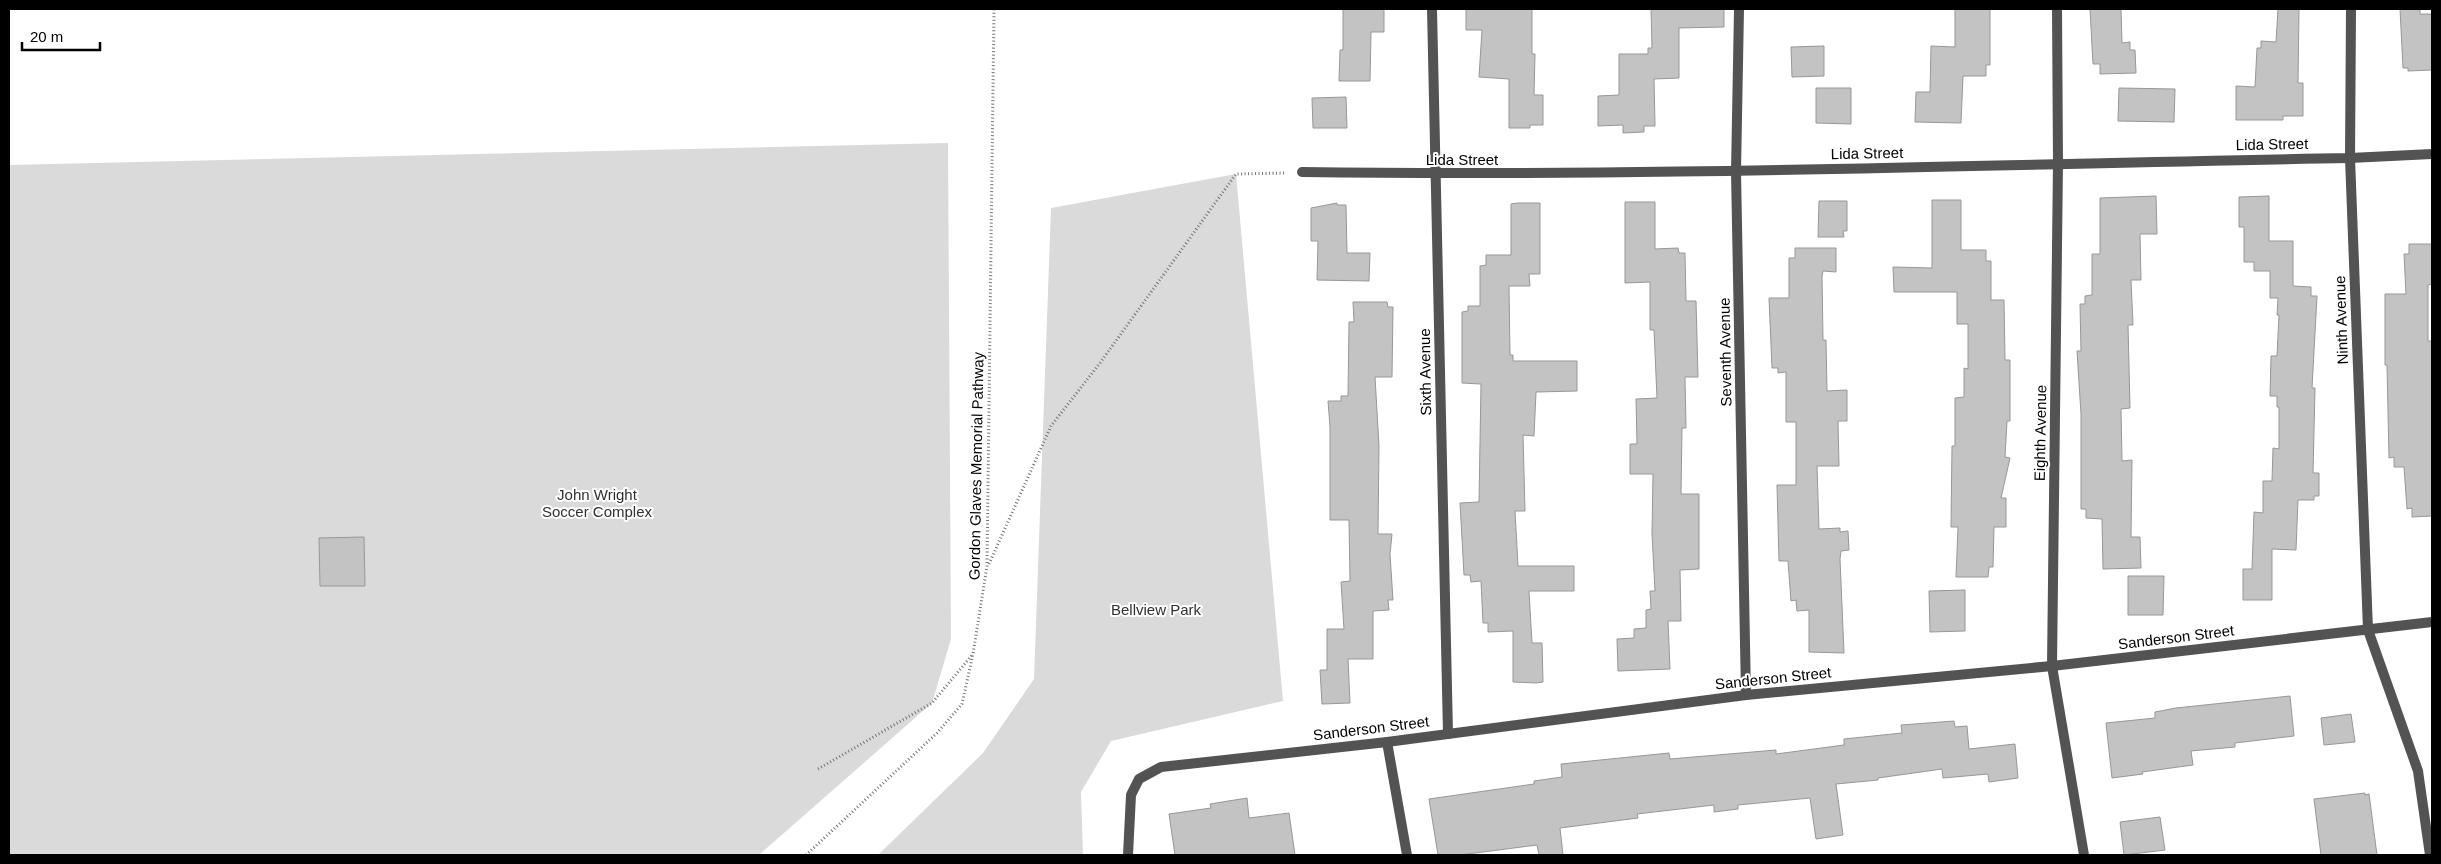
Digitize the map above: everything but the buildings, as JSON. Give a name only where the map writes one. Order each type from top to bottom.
[{"type":"street","name":"Sixth Avenue","points":[[1432,9],[1448,734]]},
{"type":"street","name":"Seventh Avenue","points":[[1738,9],[1736,172],[1746,695]]},
{"type":"street","name":"Eighth Avenue","points":[[2058,9],[2052,666],[2084,855]]},
{"type":"street","name":"Ninth Avenue","points":[[2351,9],[2350,158],[2368,630],[2418,771],[2430,855]]},
{"type":"street","name":"Lida Street","points":[[1302,172],[1436,174],[1736,172],[2058,163],[2350,158],[2432,154]]},
{"type":"street","name":"Sanderson Street","points":[[1128,855],[1131,795],[1139,779],[1161,767],[1387,742],[1746,695],[2052,666],[2432,622]]},
{"type":"street","points":[[1387,742],[1407,855]]},
{"type":"path","name":"Gordon Glaves Memorial Pathway","points":[[806,855],[937,733],[962,704],[973,654],[987,566],[994,9]]},
{"type":"path","points":[[987,566],[1050,426],[1100,363],[1236,174],[1302,172]]},
{"type":"path","points":[[818,769],[932,704],[973,654]]},
{"type":"green space","name":"John Wright Soccer Complex","points":[[948,143],[951,639],[932,703],[759,855],[9,855],[9,165]]},
{"type":"green space","name":"Bellview Park","points":[[1236,174],[1283,701],[1111,741],[1081,792],[1083,855],[878,855],[983,753],[1034,679],[1051,208]]}]
